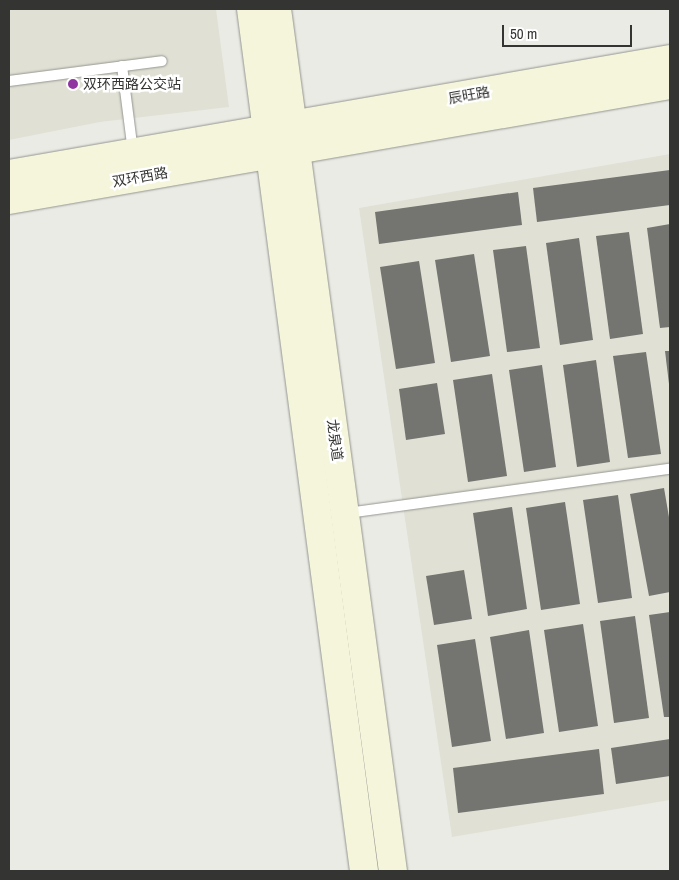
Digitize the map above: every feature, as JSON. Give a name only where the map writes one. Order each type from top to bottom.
[{"type":"street","name":"龙泉道","points":[[251,9],[281,140],[333,515],[393,871]]},
{"type":"street","name":"龙泉道","points":[[277,9],[281,140]]},
{"type":"street","name":"辰旺路","points":[[281,140],[670,59]]},
{"type":"street","name":"辰旺路","points":[[281,140],[670,84]]},
{"type":"street","name":"双环西路","points":[[9,174],[133,153],[281,140]]},
{"type":"street","name":"双环西路","points":[[9,200],[281,140]]},
{"type":"street","name":"龙泉道","points":[[333,515],[364,871]]},
{"type":"lane","points":[[9,81],[162,61]]},
{"type":"lane","points":[[122,66],[133,153]]},
{"type":"lane","points":[[333,515],[670,469]]},
{"type":"shaded area","points":[[9,9],[216,9],[229,107],[100,122],[9,140]]},
{"type":"shaded area","points":[[670,154],[670,800],[452,837],[359,208]]},
{"type":"building","points":[[670,170],[670,205],[537,222],[533,188]]},
{"type":"building","points":[[518,192],[522,225],[379,244],[375,212]]},
{"type":"building","points":[[670,224],[670,327],[660,328],[647,228]]},
{"type":"building","points":[[629,232],[643,334],[610,339],[596,236]]},
{"type":"building","points":[[579,238],[593,340],[560,345],[546,243]]},
{"type":"building","points":[[526,246],[540,348],[507,352],[493,250]]},
{"type":"building","points":[[474,254],[490,356],[451,362],[435,260]]},
{"type":"building","points":[[419,261],[435,363],[396,369],[380,267]]},
{"type":"building","points":[[665,351],[670,351],[670,384],[669,384]]},
{"type":"building","points":[[646,352],[661,454],[628,458],[613,356]]},
{"type":"building","points":[[596,360],[610,462],[577,467],[563,365]]},
{"type":"building","points":[[542,365],[556,467],[524,472],[509,370]]},
{"type":"building","points":[[492,374],[507,476],[468,482],[453,380]]},
{"type":"building","points":[[437,383],[445,434],[406,440],[399,389]]},
{"type":"building","points":[[664,488],[670,523],[670,592],[649,596],[630,494]]},
{"type":"building","points":[[618,495],[632,598],[598,603],[583,500]]},
{"type":"building","points":[[565,502],[580,604],[541,610],[526,508]]},
{"type":"building","points":[[512,507],[527,609],[488,616],[473,513]]},
{"type":"building","points":[[464,570],[472,619],[434,625],[426,576]]},
{"type":"building","points":[[670,612],[670,717],[664,717],[649,615]]},
{"type":"building","points":[[635,616],[649,718],[614,723],[600,621]]},
{"type":"building","points":[[583,624],[598,726],[559,732],[544,630]]},
{"type":"building","points":[[529,630],[544,733],[506,739],[490,637]]},
{"type":"building","points":[[475,639],[491,741],[452,747],[437,645]]},
{"type":"building","points":[[670,739],[670,776],[616,784],[611,748]]},
{"type":"building","points":[[599,749],[604,794],[458,813],[453,768]]},
{"type":"place","name":"双环西路公交站","points":[[73,84]]}]
